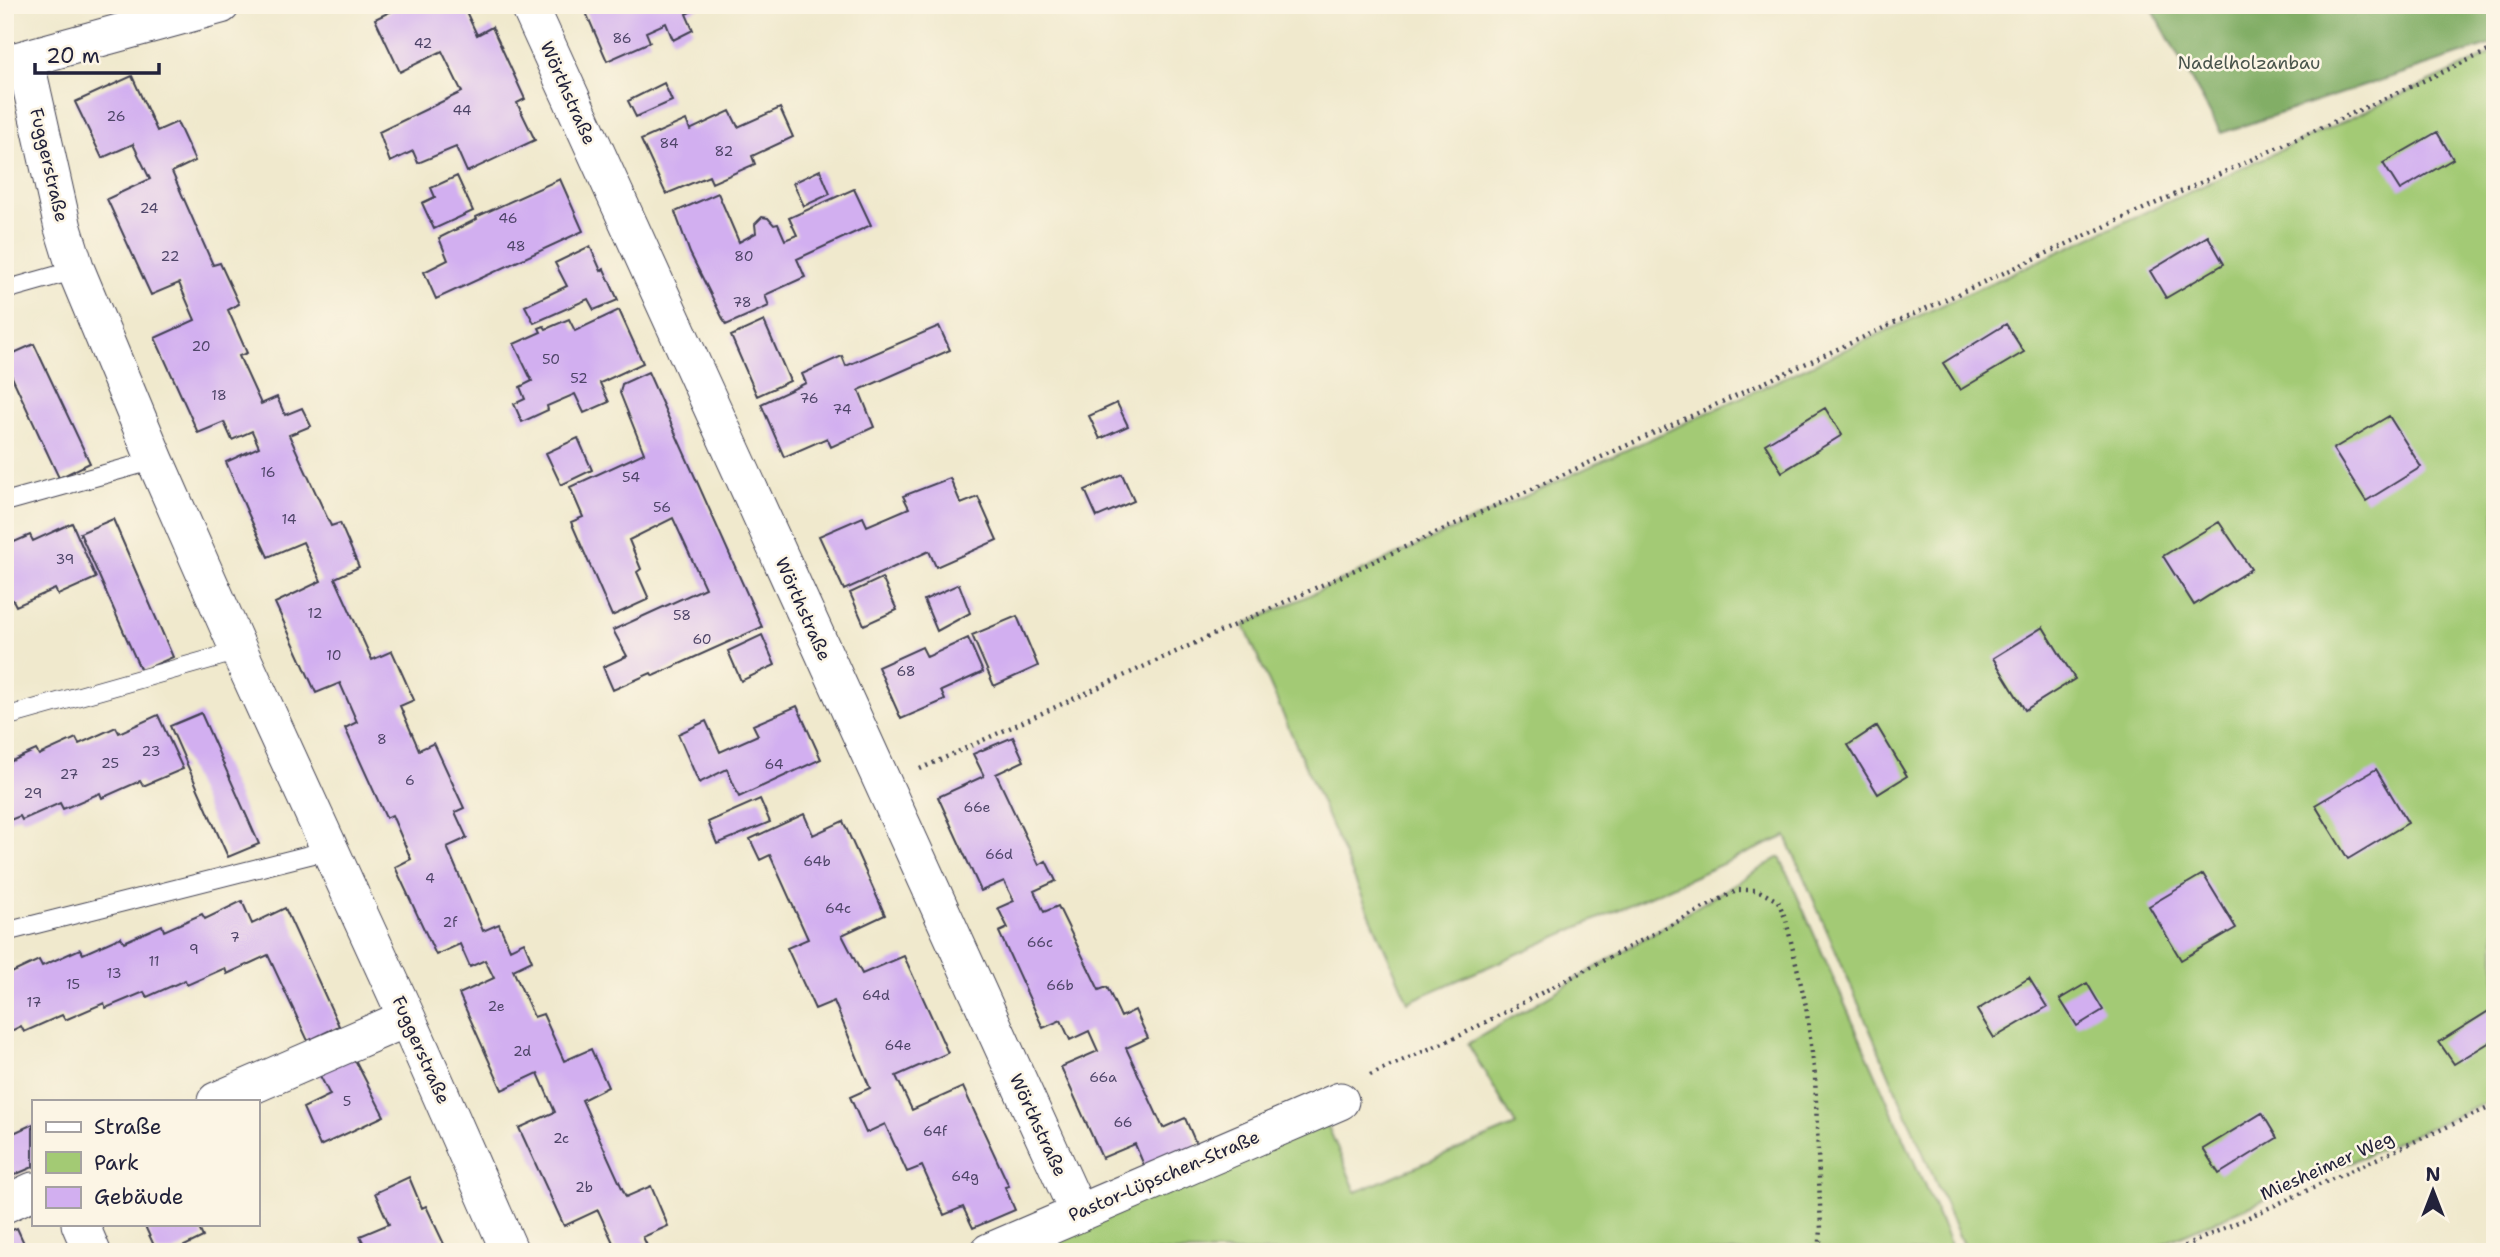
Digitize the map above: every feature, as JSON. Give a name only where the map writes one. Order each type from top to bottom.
[{"type":"street","points":[[15,62],[221,5]]},
{"type":"street","name":"Wörthstraße","points":[[529,5],[1078,1212]]},
{"type":"street","name":"Fuggerstraße","points":[[15,62],[76,270],[155,460],[510,1252]]},
{"type":"street","points":[[218,1100],[407,1018]]},
{"type":"street","name":"Pastor-Lüpschen-Straße","points":[[989,1252],[1349,1091]]},
{"type":"street","points":[[5,1204],[32,1191]]},
{"type":"street","points":[[81,1226],[92,1252]]},
{"type":"lane","points":[[5,290],[76,270]]},
{"type":"lane","points":[[5,502],[155,460]]},
{"type":"lane","points":[[5,718],[239,651]]},
{"type":"lane","points":[[5,932],[329,850]]},
{"type":"path","points":[[882,785],[1249,620],[2495,48]]},
{"type":"path","points":[[1349,1091],[1738,890],[1757,890],[1778,901],[1786,920],[1806,1006],[1815,1076],[1821,1230],[1819,1252]]},
{"type":"path","name":"Miesheimer Weg","points":[[2172,1252],[2495,1105]]},
{"type":"green space","name":"Nadelholzanbau","points":[[2150,5],[2495,5],[2495,43],[2221,133]]},
{"type":"green space","points":[[2495,52],[2495,1099],[2144,1252],[1966,1252],[1786,836],[1408,1002],[1244,625]]},
{"type":"green space","points":[[1780,857],[1954,1252],[1019,1252],[1325,1119],[1356,1192],[1516,1125],[1468,1044]]},
{"type":"building","points":[[404,5],[463,5],[477,35],[492,27],[525,99],[517,103],[535,140],[467,172],[456,147],[418,163],[413,151],[390,162],[379,132],[462,92],[442,51],[400,72],[375,19]]},
{"type":"building","points":[[590,5],[704,5],[686,14],[693,30],[673,40],[666,23],[646,32],[650,42],[607,61],[584,8]]},
{"type":"building","points":[[132,76],[157,131],[177,122],[195,161],[172,172],[213,265],[220,263],[239,304],[228,310],[247,353],[239,356],[261,404],[277,397],[285,415],[302,408],[311,426],[289,435],[331,526],[340,523],[359,567],[335,578],[372,660],[392,651],[414,700],[400,706],[419,750],[434,743],[464,808],[455,812],[467,838],[447,847],[483,931],[499,924],[510,949],[524,942],[532,961],[513,970],[534,1017],[543,1014],[564,1061],[591,1049],[608,1087],[582,1100],[626,1197],[651,1186],[668,1226],[643,1237],[650,1252],[610,1252],[616,1249],[598,1210],[564,1226],[519,1128],[555,1112],[538,1073],[502,1090],[459,994],[494,978],[485,960],[470,967],[460,944],[436,955],[395,867],[411,859],[392,815],[386,818],[345,728],[357,722],[340,683],[316,693],[275,603],[321,581],[303,542],[268,557],[226,462],[259,447],[252,431],[232,440],[224,422],[198,433],[155,338],[195,320],[179,283],[151,295],[107,199],[150,179],[133,144],[102,158],[75,102]]},
{"type":"building","points":[[664,83],[672,101],[636,117],[628,101]]},
{"type":"building","points":[[780,108],[793,137],[752,156],[755,164],[712,183],[709,176],[666,194],[641,140],[686,120],[690,130],[730,111],[738,127]]},
{"type":"building","points":[[2437,132],[2453,159],[2400,190],[2383,163]]},
{"type":"building","points":[[820,170],[830,194],[804,206],[793,183]]},
{"type":"building","points":[[457,176],[473,211],[434,229],[422,203],[435,197],[431,188]]},
{"type":"building","points":[[560,179],[583,231],[436,299],[424,272],[448,260],[439,238],[477,219],[476,217]]},
{"type":"building","points":[[854,189],[871,225],[797,259],[805,277],[765,295],[769,306],[726,325],[690,253],[675,212],[718,193],[739,242],[756,233],[755,224],[762,217],[768,218],[774,225],[778,224],[785,240],[797,235],[789,218]]},
{"type":"building","points":[[2208,236],[2224,264],[2166,298],[2150,271]]},
{"type":"building","points":[[590,246],[618,300],[594,310],[588,299],[534,323],[525,306],[567,286],[555,263]]},
{"type":"building","points":[[619,310],[643,363],[600,383],[609,402],[584,413],[575,394],[547,406],[548,410],[522,422],[514,404],[525,399],[520,387],[532,381],[514,344],[541,332],[539,328],[544,326],[546,329],[569,319],[575,331]]},
{"type":"building","points":[[764,321],[790,381],[757,396],[731,336]]},
{"type":"building","points":[[2006,324],[2024,352],[1960,390],[1943,363]]},
{"type":"building","points":[[939,326],[950,350],[859,390],[874,427],[831,447],[827,438],[784,457],[761,404],[806,383],[802,374],[842,356],[846,366]]},
{"type":"building","points":[[34,344],[90,463],[59,478],[5,362],[5,357]]},
{"type":"building","points":[[648,372],[762,627],[653,676],[651,673],[613,690],[603,667],[627,656],[613,630],[705,588],[673,518],[629,540],[641,569],[637,572],[649,599],[612,616],[571,522],[583,517],[570,487],[644,453],[620,393],[622,384]]},
{"type":"building","points":[[1117,403],[1128,426],[1100,439],[1089,416]]},
{"type":"building","points":[[1825,408],[1842,435],[1782,472],[1765,444]]},
{"type":"building","points":[[2389,416],[2421,467],[2366,501],[2333,449]]},
{"type":"building","points":[[578,438],[592,470],[561,485],[546,453]]},
{"type":"building","points":[[1122,474],[1134,501],[1097,517],[1085,490]]},
{"type":"building","points":[[950,478],[961,504],[978,497],[997,540],[936,567],[929,551],[844,590],[819,536],[863,517],[867,526],[909,508],[903,496]]},
{"type":"building","points":[[113,519],[173,657],[141,671],[80,533]]},
{"type":"building","points":[[2219,522],[2251,569],[2194,605],[2163,556]]},
{"type":"building","points":[[72,523],[96,578],[58,595],[55,589],[16,606],[13,600],[5,603],[5,546],[30,535],[33,541]]},
{"type":"building","points":[[882,578],[897,610],[864,625],[850,593]]},
{"type":"building","points":[[959,584],[970,613],[937,631],[924,600]]},
{"type":"building","points":[[1017,616],[1038,666],[994,686],[972,635]]},
{"type":"building","points":[[2043,627],[2075,679],[2025,710],[1993,658]]},
{"type":"building","points":[[762,635],[775,665],[741,681],[728,651]]},
{"type":"building","points":[[968,638],[983,672],[941,691],[945,700],[901,719],[878,667],[922,647],[927,657]]},
{"type":"building","points":[[797,706],[821,759],[739,797],[727,769],[699,783],[678,734],[706,721],[720,752],[758,735],[753,725]]},
{"type":"building","points":[[201,713],[259,844],[228,857],[170,726]]},
{"type":"building","points":[[158,715],[183,769],[143,786],[140,781],[102,798],[100,793],[63,809],[60,803],[22,820],[20,816],[5,822],[5,764],[36,750],[39,755],[76,738],[79,744],[116,727],[119,733]]},
{"type":"building","points":[[1877,726],[1907,776],[1878,794],[1848,745]]},
{"type":"building","points":[[1013,737],[1024,761],[996,774],[1039,865],[1046,861],[1056,881],[1034,891],[1044,912],[1058,906],[1099,990],[1107,987],[1121,1017],[1135,1010],[1148,1038],[1126,1048],[1163,1128],[1185,1118],[1198,1148],[1146,1170],[1135,1144],[1102,1158],[1061,1067],[1098,1051],[1089,1031],[1070,1040],[1061,1020],[1043,1028],[999,932],[1008,928],[998,908],[1014,901],[1004,881],[981,891],[938,797],[984,776],[973,754]]},
{"type":"building","points":[[2376,769],[2408,823],[2348,859],[2315,805]]},
{"type":"building","points":[[760,799],[770,822],[717,844],[708,822]]},
{"type":"building","points":[[804,814],[813,835],[843,821],[885,915],[842,935],[862,974],[904,956],[948,1053],[896,1076],[912,1110],[963,1087],[1009,1186],[1005,1187],[1015,1210],[973,1228],[963,1207],[944,1215],[922,1166],[907,1172],[885,1124],[866,1133],[850,1097],[870,1088],[834,1001],[815,1009],[787,948],[808,939],[770,855],[760,860],[750,839]]},
{"type":"building","points":[[2203,874],[2236,928],[2181,960],[2149,906]]},
{"type":"building","points":[[242,901],[252,924],[285,908],[339,1026],[308,1041],[268,955],[227,974],[225,968],[187,985],[185,980],[147,997],[144,992],[106,1008],[104,1003],[65,1020],[62,1015],[24,1032],[21,1026],[5,1034],[5,976],[39,960],[42,966],[80,949],[83,954],[121,937],[124,942],[162,925],[164,931],[202,914],[205,919]]},
{"type":"building","points":[[2029,978],[2047,1007],[1994,1038],[1977,1010]]},
{"type":"building","points":[[2087,983],[2103,1010],[2077,1026],[2060,999]]},
{"type":"building","points":[[2495,1007],[2495,1039],[2454,1064],[2439,1042]]},
{"type":"building","points":[[350,1050],[384,1116],[320,1146],[303,1108],[330,1095],[315,1066]]},
{"type":"building","points":[[2262,1113],[2277,1138],[2219,1174],[2203,1149]]},
{"type":"building","points":[[32,1124],[32,1167],[5,1179],[5,1137]]},
{"type":"building","points":[[409,1177],[422,1208],[426,1206],[444,1244],[428,1252],[368,1252],[360,1236],[389,1224],[375,1193]]},
{"type":"building","points":[[145,1226],[198,1226],[203,1237],[172,1252],[157,1252]]},
{"type":"building","points":[[17,1228],[28,1252],[5,1252],[5,1233]]}]
